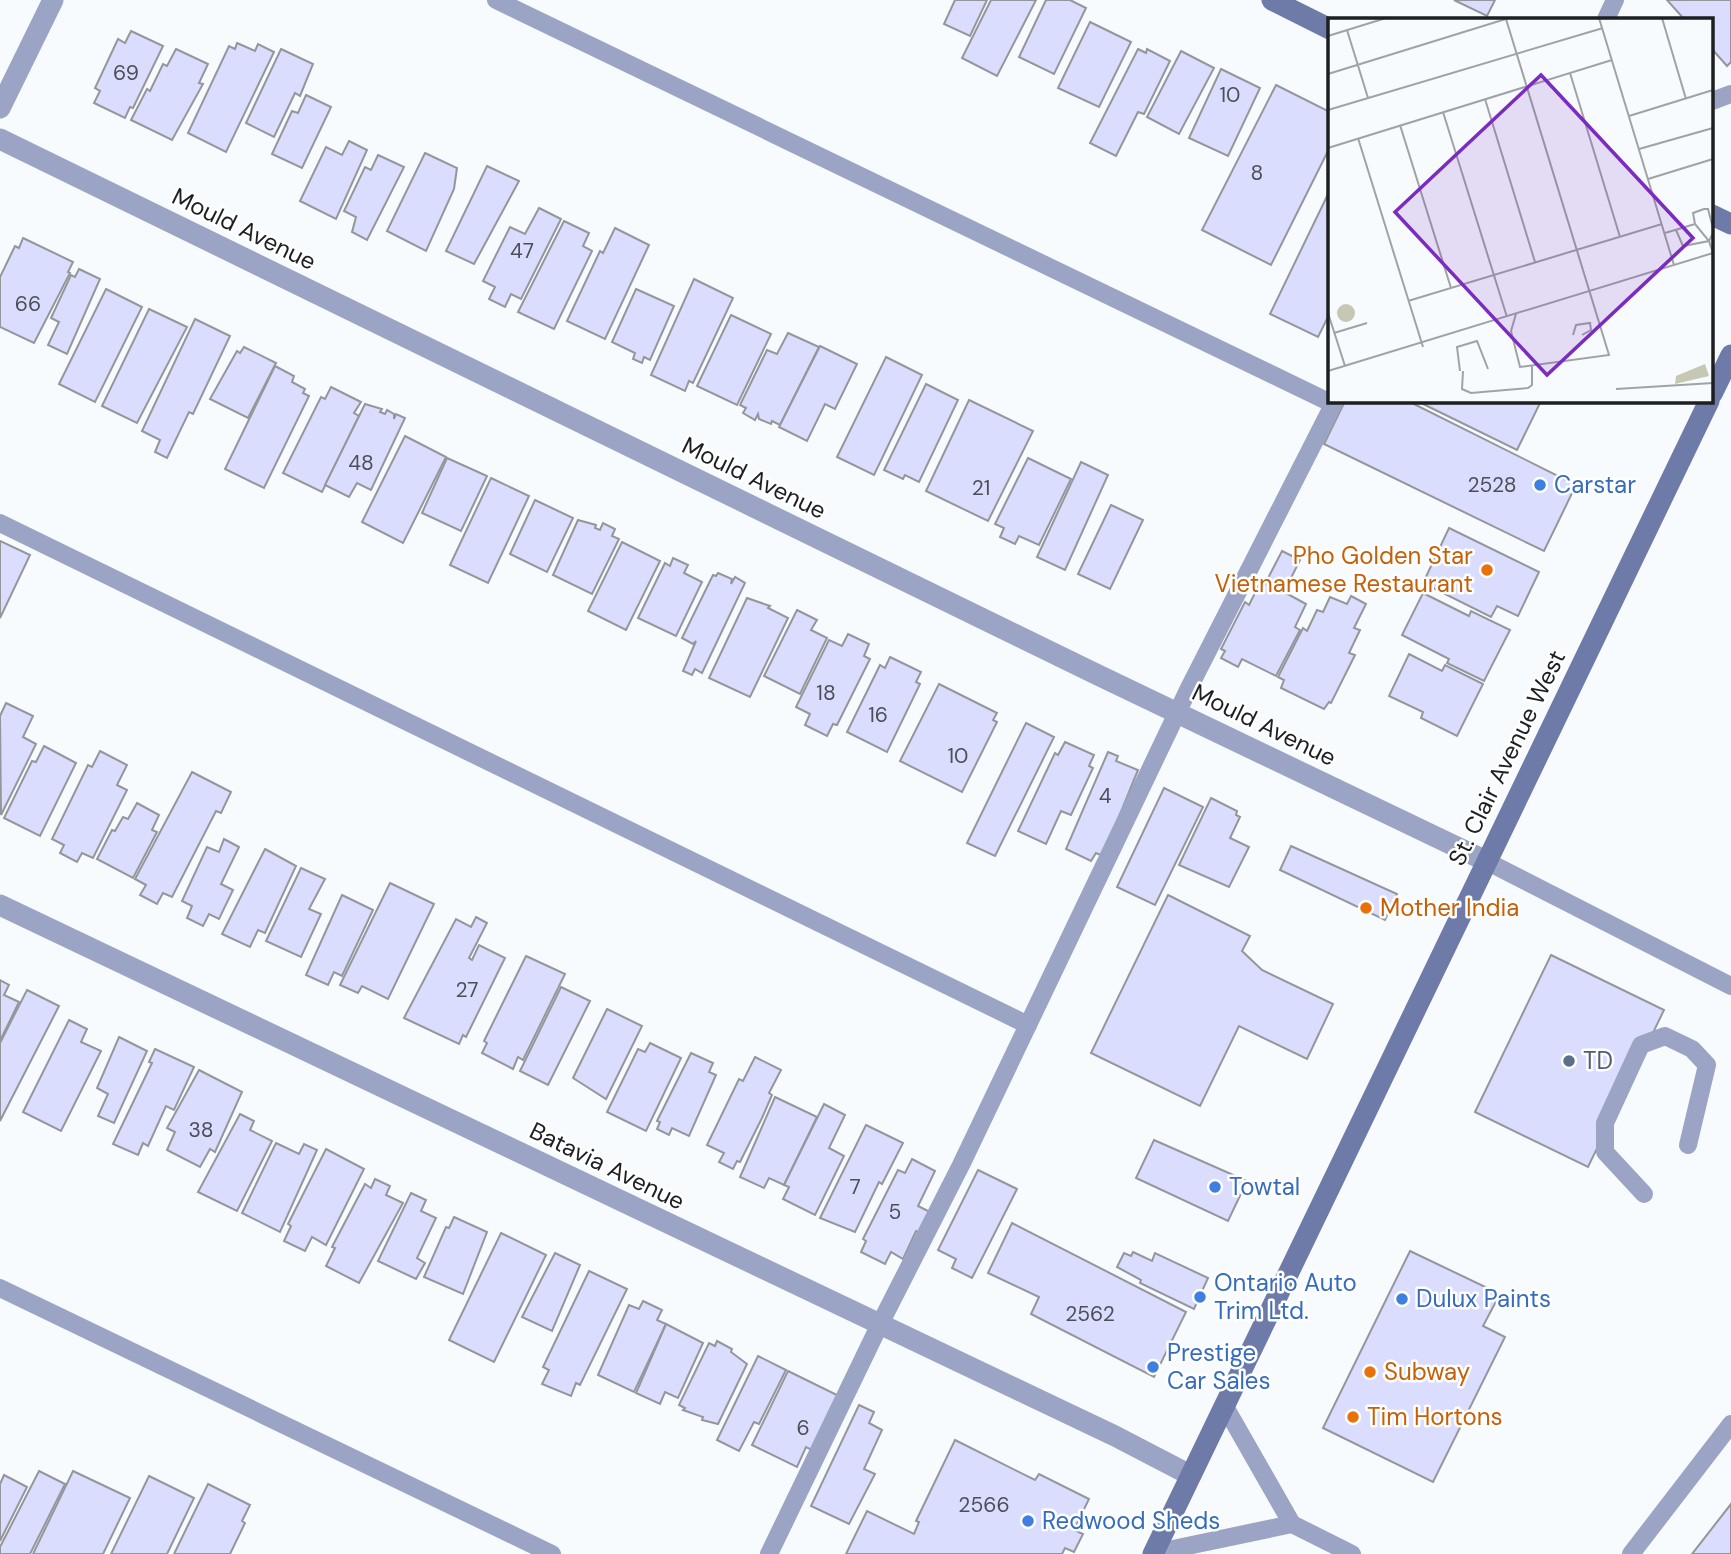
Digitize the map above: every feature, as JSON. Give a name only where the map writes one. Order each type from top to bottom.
[{"type":"main road","points":[[1272,0],[1328,28]]},
{"type":"main road","points":[[1714,216],[1731,224]]},
{"type":"main road","points":[[1714,390],[1731,355]]},
{"type":"main road","name":"St. Clair Avenue West","points":[[1153,1553],[1709,402]]},
{"type":"street","points":[[0,108],[53,0]]},
{"type":"street","name":"Mould Avenue","points":[[0,139],[1486,861]]},
{"type":"street","name":"Batavia Avenue","points":[[0,905],[879,1326],[1115,1436],[1190,1475]]},
{"type":"lane","points":[[496,0],[1328,400]]},
{"type":"lane","points":[[1606,18],[1615,0]]},
{"type":"lane","points":[[1714,100],[1731,94]]},
{"type":"lane","points":[[769,1554],[1178,713],[1334,403]]},
{"type":"lane","points":[[0,523],[1028,1025]]},
{"type":"lane","points":[[1486,861],[1731,986]]},
{"type":"lane","points":[[1644,1194],[1605,1153],[1605,1123],[1641,1045],[1665,1036],[1692,1049],[1707,1065],[1688,1145]]},
{"type":"lane","points":[[0,1288],[552,1554]]},
{"type":"lane","points":[[1224,1405],[1292,1524],[1352,1554]]},
{"type":"lane","points":[[1631,1554],[1731,1424]]},
{"type":"lane","points":[[1153,1553],[1292,1524]]},
{"type":"building","points":[[955,0],[987,0],[970,36],[944,24]]},
{"type":"building","points":[[991,0],[1036,0],[997,76],[962,58]]},
{"type":"building","points":[[1046,0],[1070,0],[1086,8],[1054,74],[1019,57]]},
{"type":"building","points":[[1454,0],[1495,0],[1487,16]]},
{"type":"building","points":[[1667,0],[1731,0],[1731,62],[1727,66],[1714,51],[1714,18],[1683,18]]},
{"type":"building","points":[[1090,22],[1131,42],[1099,107],[1058,88]]},
{"type":"building","points":[[131,31],[163,46],[133,108],[130,107],[125,118],[94,103],[100,91],[95,88],[118,39],[125,43]]},
{"type":"building","points":[[237,43],[255,51],[258,44],[274,52],[226,152],[188,133],[229,46],[235,49]]},
{"type":"building","points":[[176,49],[208,64],[199,83],[203,84],[172,140],[131,120],[147,89],[150,91],[163,64],[167,66]]},
{"type":"building","points":[[281,49],[313,64],[300,96],[295,93],[274,137],[246,123]]},
{"type":"building","points":[[1138,49],[1146,53],[1147,49],[1170,61],[1144,114],[1138,112],[1116,156],[1090,143]]},
{"type":"building","points":[[1181,51],[1214,68],[1179,134],[1147,117]]},
{"type":"building","points":[[1221,69],[1260,88],[1228,156],[1189,138]]},
{"type":"building","points":[[1276,85],[1328,111],[1328,151],[1271,265],[1202,230]]},
{"type":"building","points":[[306,95],[331,107],[302,168],[272,154],[292,111],[298,113]]},
{"type":"building","points":[[349,141],[367,150],[336,219],[300,201],[326,147],[342,155]]},
{"type":"building","points":[[425,153],[457,168],[454,189],[426,251],[387,231]]},
{"type":"building","points":[[378,155],[404,167],[367,240],[352,232],[356,217],[344,211],[365,167],[371,170]]},
{"type":"building","points":[[487,166],[519,181],[474,264],[446,251]]},
{"type":"building","points":[[1328,194],[1328,317],[1318,337],[1270,314]]},
{"type":"building","points":[[539,208],[561,219],[521,299],[511,294],[505,307],[489,299],[495,287],[483,281],[510,227],[525,234]]},
{"type":"building","points":[[564,221],[589,233],[583,246],[592,251],[554,329],[518,312]]},
{"type":"building","points":[[615,228],[649,245],[605,339],[567,321],[600,251],[603,253]]},
{"type":"building","points":[[23,238],[73,262],[34,343],[0,327],[0,277],[15,246],[19,248]]},
{"type":"building","points":[[79,269],[100,279],[67,354],[48,345],[59,322],[51,318],[71,275],[75,277]]},
{"type":"building","points":[[694,279],[733,298],[693,383],[689,381],[685,391],[651,375]]},
{"type":"building","points":[[106,289],[142,307],[95,402],[59,384]]},
{"type":"building","points":[[636,289],[674,306],[650,360],[644,357],[642,363],[633,359],[635,353],[612,342]]},
{"type":"building","points":[[149,309],[187,327],[137,423],[102,406]]},
{"type":"building","points":[[731,315],[771,334],[737,405],[697,386]]},
{"type":"building","points":[[195,319],[230,336],[193,414],[189,412],[167,458],[155,452],[160,440],[142,431]]},
{"type":"building","points":[[788,333],[819,347],[780,425],[759,419],[758,414],[755,420],[743,413],[746,408],[740,405],[767,350],[777,354]]},
{"type":"building","points":[[820,346],[857,364],[835,409],[825,404],[807,441],[779,427]]},
{"type":"building","points":[[244,347],[276,363],[248,418],[210,399],[237,351],[240,353]]},
{"type":"building","points":[[886,357],[922,375],[874,475],[837,457]]},
{"type":"building","points":[[275,366],[294,376],[292,382],[305,389],[303,393],[309,396],[264,488],[225,469]]},
{"type":"building","points":[[926,384],[958,400],[919,482],[905,475],[903,479],[884,470]]},
{"type":"building","points":[[331,387],[361,402],[354,413],[359,416],[322,492],[283,473],[321,397],[325,399]]},
{"type":"building","points":[[969,400],[1033,431],[988,521],[926,491]]},
{"type":"building","points":[[1345,402],[1410,402],[1576,485],[1544,551],[1324,444]]},
{"type":"building","points":[[1419,402],[1541,402],[1517,450]]},
{"type":"building","points":[[365,404],[382,409],[380,412],[385,414],[387,410],[394,414],[394,419],[396,414],[405,418],[371,490],[357,483],[349,497],[325,485]]},
{"type":"building","points":[[405,436],[446,457],[403,543],[362,522]]},
{"type":"building","points":[[447,458],[487,476],[461,531],[422,513]]},
{"type":"building","points":[[1028,458],[1071,479],[1039,545],[1019,536],[1015,544],[1000,537],[1004,528],[995,524]]},
{"type":"building","points":[[1081,462],[1108,475],[1065,570],[1037,557]]},
{"type":"building","points":[[491,478],[529,496],[488,583],[450,565]]},
{"type":"building","points":[[535,500],[573,518],[547,572],[510,554]]},
{"type":"building","points":[[1111,505],[1143,520],[1110,589],[1078,574]]},
{"type":"building","points":[[578,520],[596,525],[595,528],[600,530],[603,523],[615,529],[612,536],[619,539],[592,594],[553,575]]},
{"type":"building","points":[[1449,528],[1539,572],[1518,616],[1497,606],[1491,617],[1423,583]]},
{"type":"building","points":[[0,541],[30,555],[0,618]]},
{"type":"building","points":[[622,542],[660,561],[626,630],[588,611]]},
{"type":"building","points":[[1282,551],[1300,560],[1284,592],[1306,604],[1295,627],[1300,630],[1276,676],[1242,659],[1238,667],[1221,658],[1225,651],[1221,649],[1245,602],[1249,605],[1261,581],[1265,584]]},
{"type":"building","points":[[673,558],[688,565],[684,573],[702,582],[676,636],[638,618],[665,563],[670,566]]},
{"type":"building","points":[[718,573],[732,579],[731,584],[735,577],[745,583],[702,673],[695,669],[692,675],[683,671],[696,641],[693,644],[682,638],[713,575]]},
{"type":"building","points":[[1423,593],[1469,616],[1471,611],[1510,630],[1484,681],[1447,663],[1449,659],[1402,635]]},
{"type":"building","points":[[1351,596],[1366,604],[1354,628],[1360,630],[1349,653],[1355,655],[1331,703],[1324,709],[1281,688],[1284,680],[1278,677],[1303,628],[1307,631],[1317,610],[1323,612],[1330,597],[1347,604]]},
{"type":"building","points":[[747,598],[770,606],[768,608],[788,618],[750,697],[709,678]]},
{"type":"building","points":[[797,610],[817,620],[811,630],[827,638],[800,694],[764,676]]},
{"type":"building","points":[[848,634],[869,644],[864,656],[870,659],[837,725],[833,724],[827,736],[805,725],[810,714],[796,707],[829,640],[842,646]]},
{"type":"building","points":[[1409,654],[1442,671],[1445,665],[1483,684],[1457,736],[1421,718],[1423,712],[1389,696]]},
{"type":"building","points":[[890,657],[921,672],[916,682],[920,684],[887,752],[847,732],[880,665],[885,668]]},
{"type":"building","points":[[939,684],[997,713],[993,720],[997,722],[962,792],[900,761]]},
{"type":"building","points":[[6,703],[33,716],[23,737],[36,744],[1,815],[0,716]]},
{"type":"building","points":[[1026,723],[1054,737],[995,856],[967,843]]},
{"type":"building","points":[[1065,742],[1094,755],[1089,766],[1093,768],[1071,815],[1061,811],[1046,844],[1018,831],[1055,753],[1058,755]]},
{"type":"building","points":[[44,746],[76,763],[40,836],[4,818],[32,761],[36,762]]},
{"type":"building","points":[[100,751],[127,765],[117,785],[127,790],[93,858],[82,853],[77,862],[60,853],[64,845],[52,839],[88,765],[92,767]]},
{"type":"building","points":[[1108,752],[1118,756],[1116,761],[1138,770],[1103,856],[1096,853],[1091,861],[1066,849]]},
{"type":"building","points":[[192,772],[231,792],[221,813],[216,811],[172,897],[163,893],[157,904],[140,895],[146,885],[135,879]]},
{"type":"building","points":[[1164,788],[1203,807],[1155,905],[1117,887]]},
{"type":"building","points":[[1211,798],[1237,811],[1236,815],[1240,817],[1230,838],[1249,847],[1229,887],[1179,865]]},
{"type":"building","points":[[137,803],[159,815],[152,830],[157,832],[133,878],[97,859],[112,830],[115,831],[123,817],[128,819]]},
{"type":"building","points":[[224,839],[239,847],[221,884],[233,890],[219,919],[209,914],[203,926],[187,918],[192,906],[182,901],[207,847],[219,852]]},
{"type":"building","points":[[1291,846],[1397,894],[1385,920],[1280,870]]},
{"type":"building","points":[[265,849],[296,866],[265,933],[258,930],[250,947],[222,934]]},
{"type":"building","points":[[301,868],[325,879],[309,909],[321,914],[301,957],[266,941]]},
{"type":"building","points":[[390,883],[434,904],[388,999],[362,986],[358,993],[340,985]]},
{"type":"building","points":[[342,895],[373,910],[342,976],[334,972],[328,985],[306,975]]},
{"type":"building","points":[[1168,895],[1250,936],[1242,951],[1262,970],[1333,1004],[1307,1059],[1239,1026],[1200,1106],[1091,1053]]},
{"type":"building","points":[[476,917],[487,923],[469,958],[472,960],[479,945],[505,958],[466,1037],[463,1035],[459,1044],[404,1018],[456,919],[471,927]]},
{"type":"building","name":"TD","points":[[1551,955],[1664,1010],[1588,1167],[1475,1112]]},
{"type":"building","points":[[526,956],[565,974],[523,1060],[518,1057],[513,1069],[482,1053],[487,1043],[484,1041]]},
{"type":"building","points":[[0,980],[9,985],[4,995],[19,1002],[0,1041]]},
{"type":"building","points":[[561,987],[590,1001],[548,1085],[520,1071]]},
{"type":"building","points":[[27,990],[59,1006],[0,1121],[0,1043]]},
{"type":"building","points":[[607,1009],[642,1026],[606,1099],[573,1078]]},
{"type":"building","points":[[69,1020],[87,1029],[81,1042],[101,1051],[61,1131],[23,1112]]},
{"type":"building","points":[[119,1037],[147,1051],[114,1123],[98,1116],[108,1094],[97,1088]]},
{"type":"building","points":[[650,1043],[681,1058],[646,1131],[607,1112],[638,1049],[645,1052]]},
{"type":"building","points":[[155,1049],[194,1067],[174,1110],[166,1106],[148,1146],[143,1143],[138,1155],[113,1144],[152,1063],[149,1062]]},
{"type":"building","points":[[691,1053],[713,1063],[709,1072],[716,1075],[689,1136],[672,1128],[669,1135],[657,1129],[660,1122],[657,1121]]},
{"type":"building","points":[[755,1057],[781,1070],[769,1093],[772,1095],[762,1118],[740,1162],[737,1161],[733,1169],[719,1162],[724,1153],[707,1145],[739,1079],[743,1081]]},
{"type":"building","points":[[199,1070],[242,1092],[215,1152],[210,1149],[200,1167],[167,1150],[175,1132],[167,1128]]},
{"type":"building","points":[[775,1097],[817,1117],[784,1185],[769,1178],[764,1188],[740,1177]]},
{"type":"building","points":[[824,1104],[845,1115],[829,1148],[844,1156],[815,1215],[783,1199],[789,1187],[784,1185]]},
{"type":"building","points":[[240,1114],[254,1121],[250,1130],[272,1141],[237,1211],[198,1192]]},
{"type":"building","points":[[866,1125],[903,1143],[882,1184],[879,1182],[855,1232],[820,1218]]},
{"type":"building","points":[[1154,1140],[1247,1181],[1228,1221],[1136,1178]]},
{"type":"building","points":[[276,1143],[299,1154],[304,1144],[317,1150],[280,1232],[242,1213]]},
{"type":"building","points":[[326,1149],[364,1169],[326,1245],[312,1237],[305,1251],[284,1241],[291,1226],[288,1224]]},
{"type":"building","points":[[912,1159],[935,1171],[918,1206],[936,1215],[926,1236],[916,1231],[903,1259],[891,1252],[885,1264],[861,1252],[866,1241],[863,1239],[898,1170],[905,1173]]},
{"type":"building","points":[[978,1170],[1017,1189],[972,1278],[952,1268],[956,1259],[938,1250]]},
{"type":"building","points":[[375,1179],[390,1186],[386,1195],[403,1203],[359,1283],[326,1266],[335,1248],[332,1247],[365,1184],[371,1188]]},
{"type":"building","points":[[411,1193],[426,1200],[421,1211],[436,1218],[417,1258],[425,1263],[416,1279],[378,1261]]},
{"type":"building","points":[[454,1217],[487,1232],[463,1294],[424,1277],[446,1227],[449,1228]]},
{"type":"building","points":[[1012,1223],[1186,1312],[1154,1377],[1031,1314],[1039,1297],[988,1273]]},
{"type":"building","points":[[501,1233],[546,1255],[494,1362],[449,1340]]},
{"type":"building","points":[[1410,1251],[1500,1294],[1483,1326],[1505,1337],[1433,1482],[1323,1428]]},
{"type":"building","points":[[1133,1252],[1152,1261],[1155,1253],[1208,1278],[1194,1309],[1140,1283],[1141,1280],[1117,1267],[1124,1253],[1131,1256]]},
{"type":"building","points":[[555,1253],[580,1265],[552,1331],[522,1317]]},
{"type":"building","points":[[589,1271],[627,1289],[580,1385],[576,1383],[571,1396],[542,1384],[549,1370],[543,1367]]},
{"type":"building","points":[[643,1301],[662,1310],[657,1320],[666,1324],[634,1392],[598,1375],[629,1305],[639,1309]]},
{"type":"building","points":[[666,1324],[703,1343],[678,1398],[665,1392],[660,1404],[636,1393]]},
{"type":"building","points":[[717,1341],[732,1349],[731,1352],[747,1364],[718,1424],[702,1420],[703,1417],[683,1410],[685,1408],[679,1405],[709,1343],[715,1346]]},
{"type":"building","points":[[758,1356],[786,1370],[759,1424],[754,1422],[739,1451],[717,1440]]},
{"type":"building","points":[[788,1371],[841,1397],[816,1452],[806,1447],[797,1467],[752,1445]]},
{"type":"building","points":[[859,1405],[874,1412],[869,1423],[882,1430],[864,1469],[875,1474],[849,1524],[811,1506]]},
{"type":"building","points":[[955,1440],[1035,1480],[1039,1474],[1089,1499],[1074,1530],[1083,1534],[1074,1552],[1065,1548],[1062,1554],[846,1554],[867,1511],[914,1534],[919,1522],[916,1521]]},
{"type":"building","points":[[39,1471],[65,1484],[30,1554],[0,1554],[0,1547]]},
{"type":"building","points":[[73,1471],[130,1498],[103,1554],[33,1554]]},
{"type":"building","points":[[4,1475],[27,1487],[0,1541],[0,1484]]},
{"type":"building","points":[[149,1476],[194,1498],[167,1554],[111,1554]]},
{"type":"building","points":[[208,1484],[250,1505],[242,1521],[245,1523],[230,1554],[174,1554]]},
{"type":"building","points":[[1731,1504],[1731,1554],[1692,1554]]},
{"type":"place","name":"Carstar","points":[[1540,485]]},
{"type":"place","name":"Pho Golden Star Vietnamese Restaurant","points":[[1487,570]]},
{"type":"place","name":"Mother India","points":[[1366,908]]},
{"type":"place","name":"TD","points":[[1569,1061]]},
{"type":"place","name":"Towtal","points":[[1215,1187]]},
{"type":"place","name":"Ontario Auto Trim Ltd.","points":[[1200,1297]]},
{"type":"place","name":"Dulux Paints","points":[[1402,1299]]},
{"type":"place","name":"Prestige Car Sales","points":[[1153,1367]]},
{"type":"place","name":"Subway","points":[[1370,1372]]},
{"type":"place","name":"Tim Hortons","points":[[1353,1417]]},
{"type":"place","name":"Redwood Sheds","points":[[1028,1521]]}]
